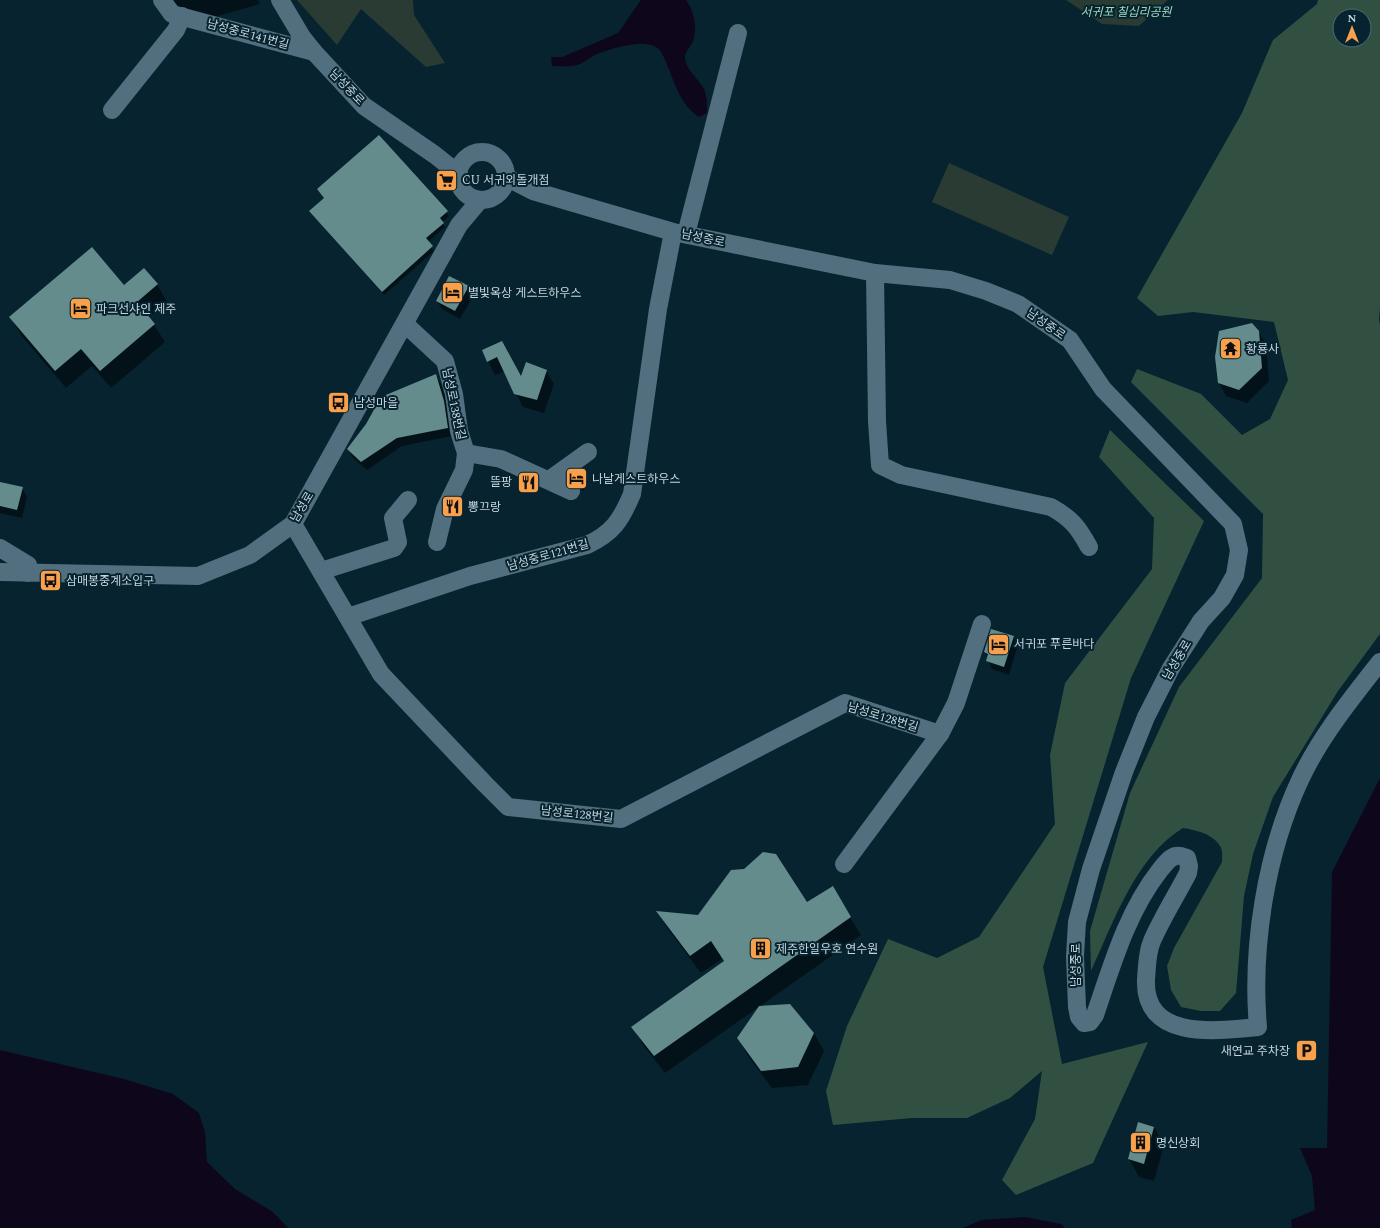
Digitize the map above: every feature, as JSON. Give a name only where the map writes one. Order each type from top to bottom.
[{"type":"street","name":"남성중로141번길","points":[[162,0],[172,14],[314,52]]},
{"type":"street","name":"남성중로","points":[[280,0],[302,37],[364,106],[435,155],[461,168]]},
{"type":"street","points":[[112,110],[176,30],[182,16]]},
{"type":"street","name":"남성중로121번길","points":[[348,617],[470,576],[587,545],[602,538],[619,521],[632,494],[658,309],[738,32]]},
{"type":"street","points":[[476,153],[492,154],[502,163],[504,183],[493,197],[473,197],[461,188],[461,168],[476,153]]},
{"type":"street","name":"남성중로","points":[[504,183],[679,233],[875,273],[950,280],[986,291],[1018,304],[1070,340],[1103,389],[1234,524],[1240,550],[1235,575],[1222,598],[1201,621],[1171,668],[1146,717],[1124,772],[1091,869],[1077,922],[1075,956],[1077,1007],[1079,1017],[1084,1023],[1090,1022],[1095,1016],[1117,951],[1135,908],[1148,885],[1164,865],[1174,856],[1180,855],[1187,858],[1189,866],[1188,873],[1152,942],[1147,964],[1146,986],[1150,1007],[1156,1015],[1172,1025],[1180,1027],[1215,1031],[1258,1027],[1255,999],[1258,952],[1269,874],[1279,836],[1300,781],[1316,750],[1348,703],[1380,662]]},
{"type":"street","name":"남성로","points":[[0,572],[198,576],[250,555],[293,524],[405,324],[473,197]]},
{"type":"street","points":[[875,273],[876,421],[880,465],[901,475],[1051,507],[1067,516],[1077,525],[1089,547]]},
{"type":"street","name":"남성로138번길","points":[[405,324],[445,361],[454,394],[459,431],[466,453],[464,470],[445,509],[437,542]]},
{"type":"street","points":[[548,480],[588,452]]},
{"type":"street","name":"남성로138번길","points":[[466,453],[502,459],[571,491]]},
{"type":"street","points":[[321,571],[394,548],[398,542],[393,518],[408,500]]},
{"type":"street","name":"남성로128번길","points":[[293,524],[382,674],[508,807],[621,819],[845,703],[940,734]]},
{"type":"street","points":[[0,548],[28,565],[28,573]]},
{"type":"street","points":[[844,864],[940,734],[956,703],[982,624]]},
{"type":"green space","points":[[297,0],[413,0],[414,15],[445,63],[426,67],[361,9],[337,45]]},
{"type":"green space","name":"서귀포 칠십리공원","points":[[1066,0],[1168,0],[1139,26],[1102,24]]},
{"type":"green space","points":[[1318,0],[1380,0],[1380,634],[1338,691],[1273,797],[1253,854],[1244,896],[1236,993],[1220,1011],[1201,1011],[1181,1007],[1171,990],[1167,966],[1174,948],[1222,862],[1221,848],[1213,838],[1199,831],[1183,828],[1166,840],[1152,855],[1139,873],[1117,912],[1091,971],[1090,931],[1130,793],[1179,687],[1262,578],[1263,514],[1131,382],[1137,369],[1201,394],[1242,435],[1270,419],[1288,380],[1274,322],[1193,312],[1158,316],[1137,298],[1242,113],[1273,40],[1317,4]]},
{"type":"green space","points":[[949,163],[1069,217],[1052,255],[932,202]]},
{"type":"green space","points":[[1110,430],[1204,521],[1131,678],[1043,967],[1062,1064],[1148,1042],[1093,1163],[1016,1195],[1002,1180],[1035,1119],[1042,1071],[1010,1098],[967,1118],[912,1118],[833,1125],[826,1091],[847,1026],[888,939],[937,958],[979,937],[1055,824],[1050,755],[1065,683],[1152,569],[1154,518],[1099,457]]},
{"type":"shaded area","points":[[641,0],[686,0],[689,4],[693,14],[695,31],[693,41],[685,57],[687,66],[704,89],[707,113],[699,117],[685,104],[676,88],[661,52],[656,47],[649,44],[618,47],[593,56],[577,65],[552,66],[551,57],[562,57],[618,33]]},
{"type":"shaded area","points":[[1380,778],[1380,1228],[1292,1228],[1291,1220],[1315,1210],[1312,1176],[1300,1148],[1327,1148],[1332,872]]},
{"type":"shaded area","points":[[0,1050],[124,1079],[173,1094],[199,1113],[205,1132],[207,1162],[235,1189],[273,1212],[288,1228],[0,1228]]},
{"type":"shaded area","points":[[1025,1217],[1061,1224],[1065,1228],[963,1228],[981,1220]]},
{"type":"building","points":[[379,135],[448,211],[440,218],[444,223],[426,238],[433,246],[382,292],[309,211],[324,198],[317,189]]},
{"type":"building","name":"파크선샤인 제주","points":[[92,247],[124,285],[144,268],[158,284],[137,302],[155,324],[100,371],[81,349],[55,371],[9,317]]},
{"type":"building","name":"별빛옥상 게스트하우스","points":[[449,276],[469,286],[455,311],[436,301]]},
{"type":"building","points":[[1252,323],[1259,331],[1262,368],[1239,390],[1218,383],[1215,357],[1219,331]]},
{"type":"building","points":[[502,341],[521,376],[526,362],[547,370],[537,400],[514,394],[497,357],[487,362],[482,350]]},
{"type":"building","points":[[436,374],[444,401],[448,428],[397,438],[361,462],[347,449],[366,424],[381,397]]},
{"type":"building","points":[[577,473],[586,477],[581,488],[576,482],[569,479]]},
{"type":"building","points":[[0,482],[23,487],[17,510],[0,506]]},
{"type":"building","name":"서귀포 푸른바다","points":[[991,629],[1014,636],[1004,667],[986,661],[988,654],[984,652]]},
{"type":"building","name":"제주한일우호 연수원","points":[[763,852],[776,854],[807,902],[833,886],[851,917],[654,1056],[631,1027],[724,961],[711,941],[690,956],[656,911],[698,915],[731,870],[744,869]]},
{"type":"building","points":[[790,1004],[814,1033],[798,1067],[761,1071],[737,1038],[759,1006]]},
{"type":"building","name":"명신상회","points":[[1138,1122],[1154,1127],[1144,1164],[1128,1159]]},
{"type":"place","name":"CU 서귀외돌개점","points":[[447,180]]},
{"type":"place","name":"별빛옥상 게스트하우스","points":[[452,293]]},
{"type":"place","name":"파크선샤인 제주","points":[[81,309]]},
{"type":"place","name":"황룡사","points":[[1231,349]]},
{"type":"place","name":"남성마을","points":[[338,403]]},
{"type":"place","name":"나날게스트하우스","points":[[576,479]]},
{"type":"place","name":"뜰팡","points":[[528,482]]},
{"type":"place","name":"뽕끄랑","points":[[452,507]]},
{"type":"place","name":"삼매봉중계소입구","points":[[50,581]]},
{"type":"place","name":"서귀포 푸른바다","points":[[998,644]]},
{"type":"place","name":"제주한일우호 연수원","points":[[761,949]]},
{"type":"place","name":"새연교 주차장","points":[[1306,1051]]},
{"type":"place","name":"명신상회","points":[[1141,1143]]}]
